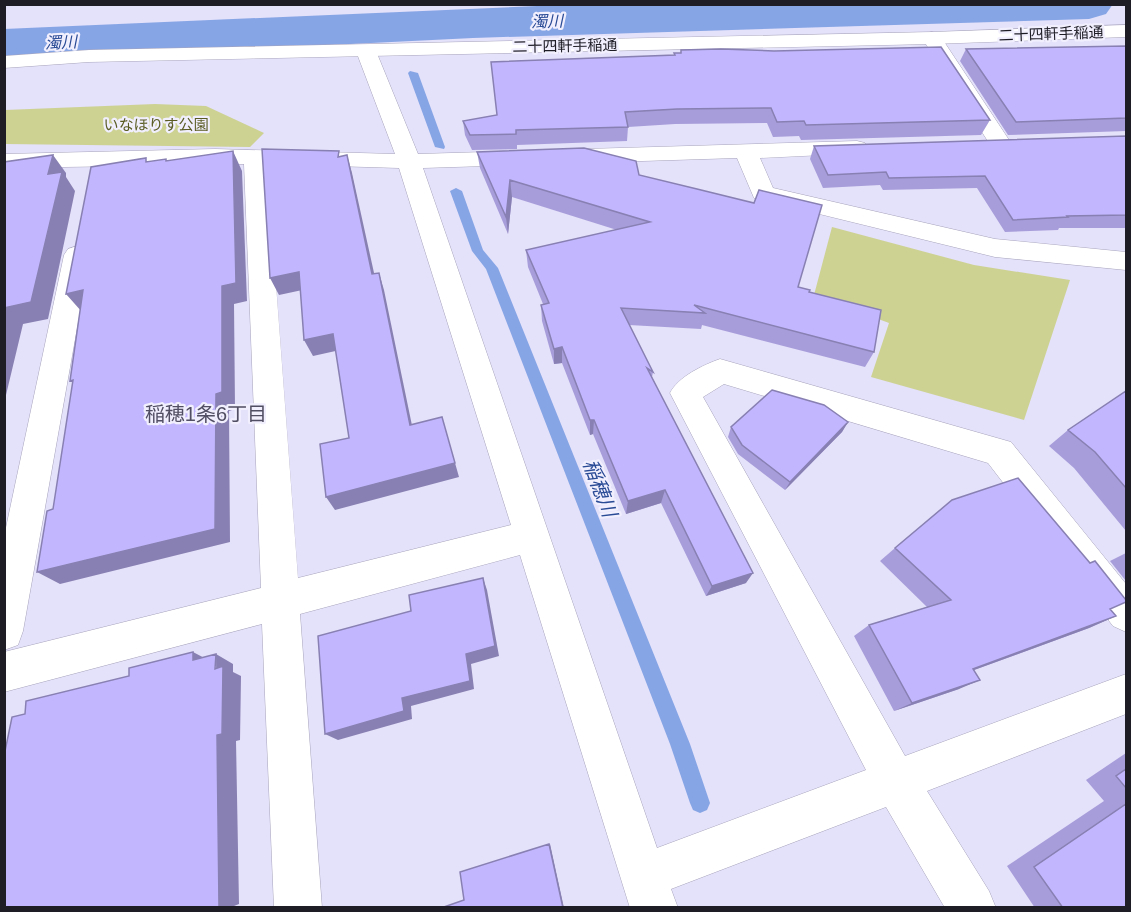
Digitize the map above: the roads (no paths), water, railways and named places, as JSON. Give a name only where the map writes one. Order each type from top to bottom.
[{"type":"street","name":"二十四軒手稲通","points":[[4,62],[89,56],[932,38],[1126,31]]},
{"type":"street","points":[[932,38],[1012,143],[977,144]]},
{"type":"street","points":[[366,51],[410,161],[649,892],[896,782],[1126,694]]},
{"type":"street","points":[[4,161],[93,170],[255,157],[410,161],[884,147]]},
{"type":"street","points":[[745,151],[763,193],[995,248],[1126,261]]},
{"type":"street","points":[[255,157],[298,908]]},
{"type":"street","points":[[4,631],[82,228]]},
{"type":"street","points":[[972,908],[896,782],[685,393],[720,371],[999,452],[1126,613]]},
{"type":"street","points":[[4,672],[532,536]]},
{"type":"waterway","name":"濁川","points":[[4,45],[473,23],[1089,4]]},
{"type":"waterway","name":"稲穂川","points":[[401,27],[403,35]]},
{"type":"waterway","name":"稲穂川","points":[[413,73],[440,147]]},
{"type":"waterway","name":"稲穂川","points":[[456,191],[478,251],[492,268],[680,744],[700,803]]},
{"type":"district","name":"稲穂1条6丁目","points":[[206,414]]},
{"type":"park label","name":"いなほりす公園","points":[[156,125]]}]
